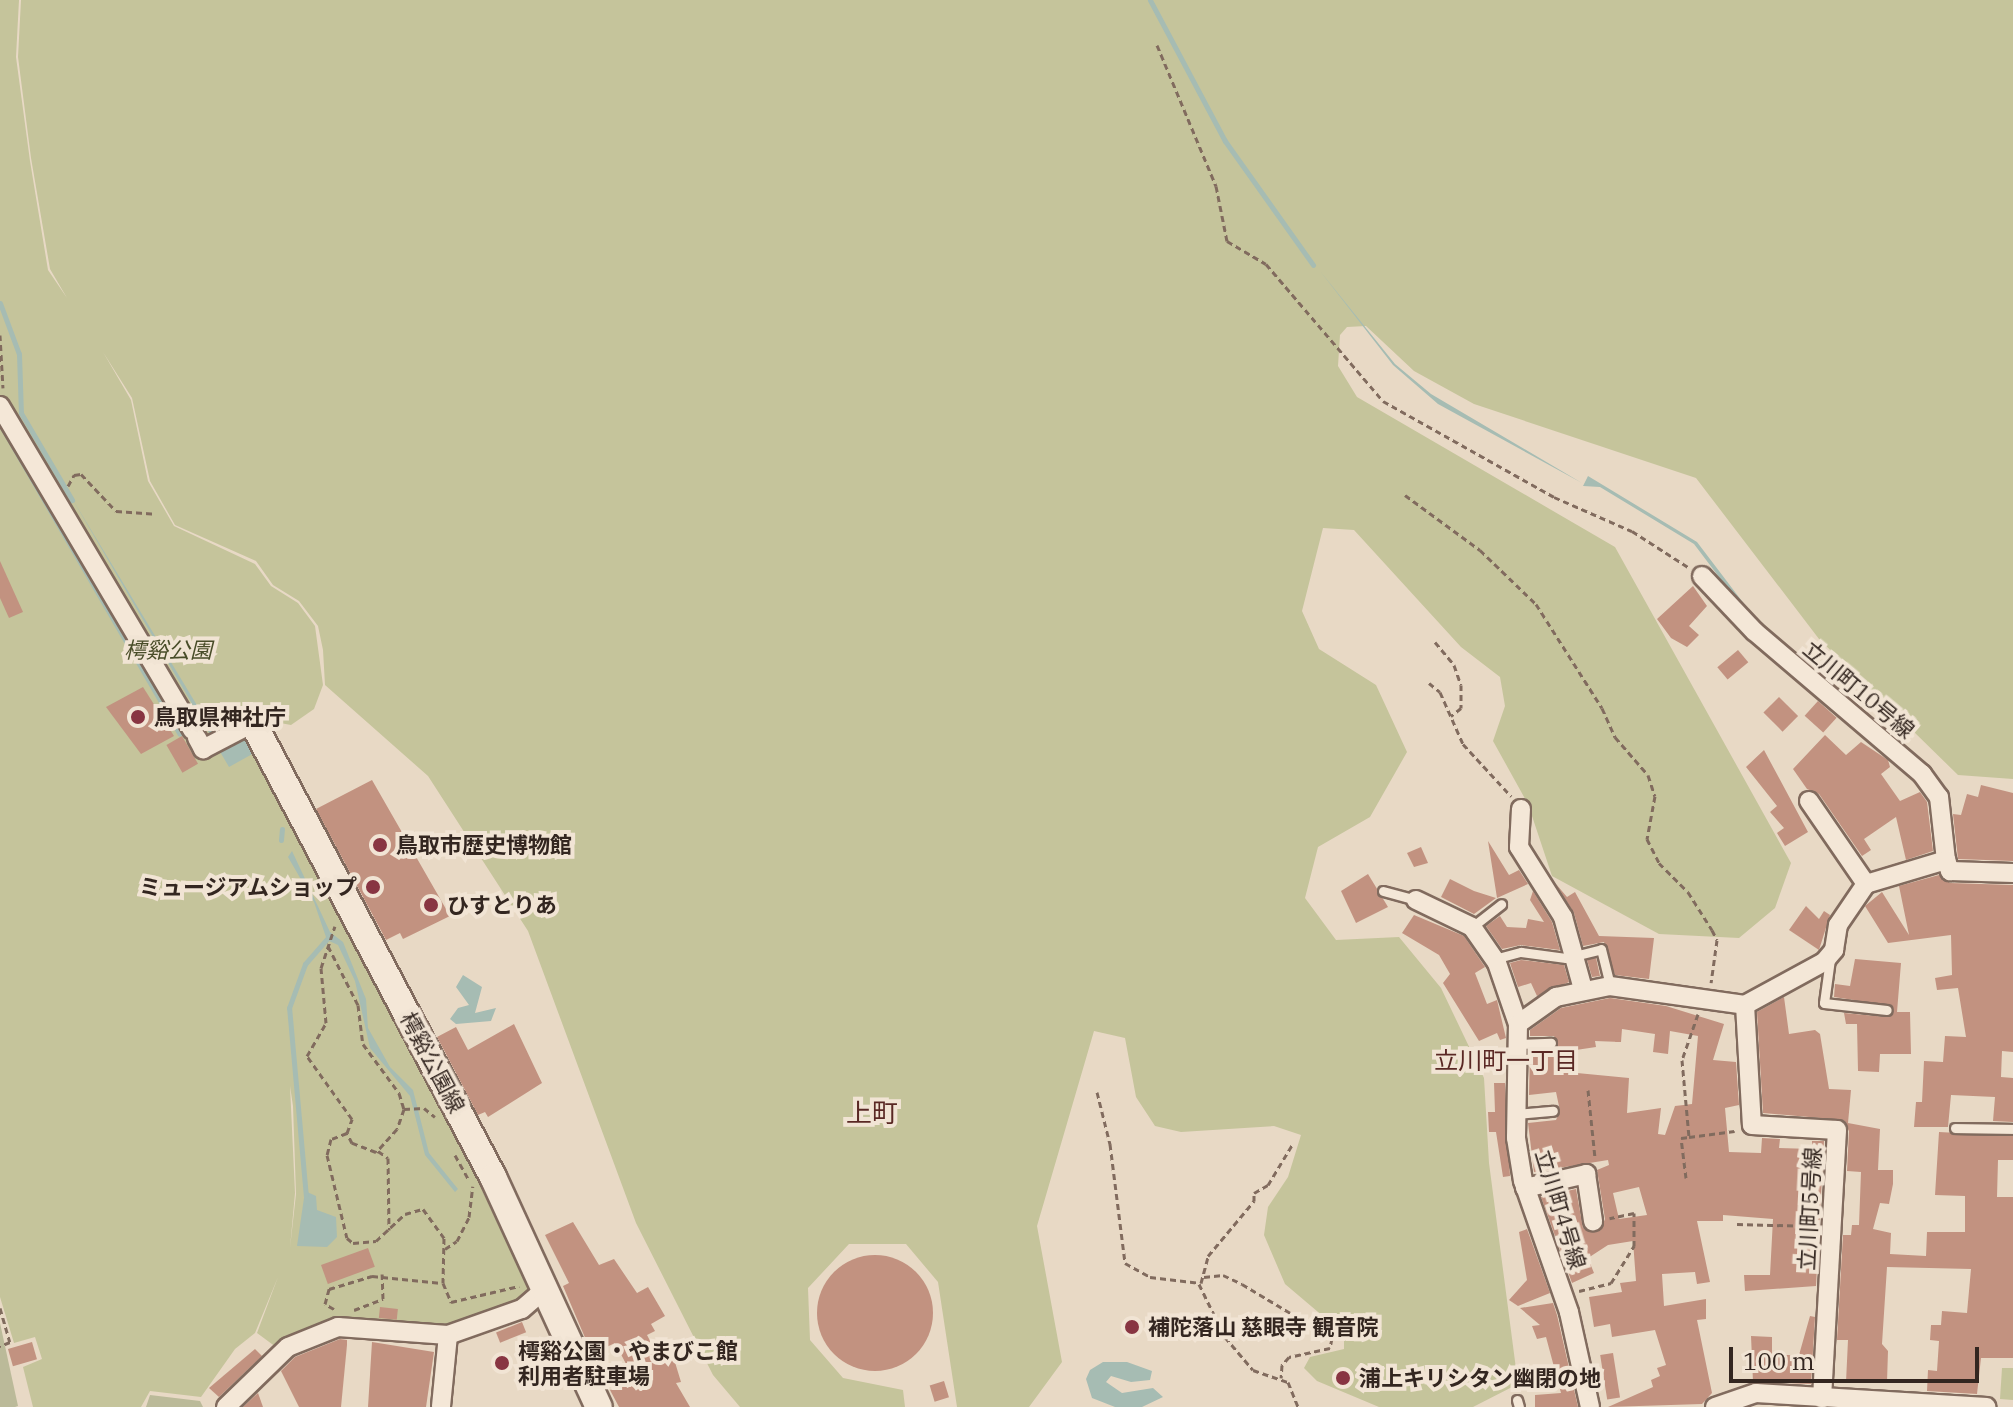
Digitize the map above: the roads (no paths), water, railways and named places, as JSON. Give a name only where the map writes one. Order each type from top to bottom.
[{"type":"main road","name":"樗谿公園線","points":[[253,723],[493,1177],[599,1407]]},
{"type":"street","points":[[2,407],[57,501],[206,738],[253,723]]},
{"type":"street","name":"立川町10号線","points":[[1702,576],[1754,631],[1922,774],[1939,797],[1946,860]]},
{"type":"street","points":[[1809,801],[1866,884]]},
{"type":"street","points":[[1521,809],[1519,847],[1561,912],[1576,955],[1583,989]]},
{"type":"street","points":[[1416,900],[1472,927],[1494,959],[1518,1024],[1556,997],[1583,989],[1610,986],[1707,992],[1745,1005],[1757,995],[1799,979],[1830,955],[1838,925],[1866,884],[1946,860],[1950,871],[2013,873]]},
{"type":"street","name":"立川町5号線","points":[[1745,1005],[1752,1125],[1837,1130],[1822,1399]]},
{"type":"street","name":"立川町4号線","points":[[1518,1024],[1515,1114],[1525,1188],[1584,1364],[1590,1407]]},
{"type":"street","points":[[1525,1188],[1586,1174],[1593,1221]]},
{"type":"street","points":[[226,1407],[288,1347],[338,1327],[448,1335],[522,1309],[542,1284]]},
{"type":"street","points":[[441,1407],[448,1335]]},
{"type":"street","points":[[1715,1407],[1756,1393],[1987,1407]]},
{"type":"lane","points":[[1383,891],[1416,900]]},
{"type":"lane","points":[[1472,927],[1501,904]]},
{"type":"lane","points":[[1494,959],[1521,952],[1576,955],[1601,949],[1610,986]]},
{"type":"lane","points":[[1830,955],[1824,1003],[1887,1010]]},
{"type":"lane","points":[[1518,1044],[1551,1043]]},
{"type":"lane","points":[[1515,1114],[1553,1111]]},
{"type":"lane","points":[[1955,1128],[2013,1129]]},
{"type":"waterway","points":[[1150,0],[1225,141],[1313,265]]},
{"type":"waterway","points":[[0,303],[19,354],[21,413],[72,500]]},
{"type":"waterway","points":[[0,424],[180,734]]},
{"type":"waterway","points":[[281,840],[282,829]]},
{"type":"waterway","points":[[306,1197],[289,1008],[305,964],[329,936]]},
{"type":"place","name":"鳥取県神社庁","points":[[138,717]]},
{"type":"place","name":"鳥取市歴史博物館","points":[[380,845]]},
{"type":"place","name":"ミュージアムショップ","points":[[373,887]]},
{"type":"place","name":"ひすとりあ","points":[[431,905]]},
{"type":"place","name":"補陀落山 慈眼寺 観音院","points":[[1132,1327]]},
{"type":"place","name":"樗谿公園・やまびこ館 利用者駐車場","points":[[502,1363]]},
{"type":"place","name":"浦上キリシタン幽閉の地","points":[[1343,1378]]},
{"type":"district","name":"立川町一丁目","points":[[1506,1061]]},
{"type":"district","name":"上町","points":[[872,1113]]},
{"type":"park label","name":"樗谿公園","points":[[168,650]]}]
